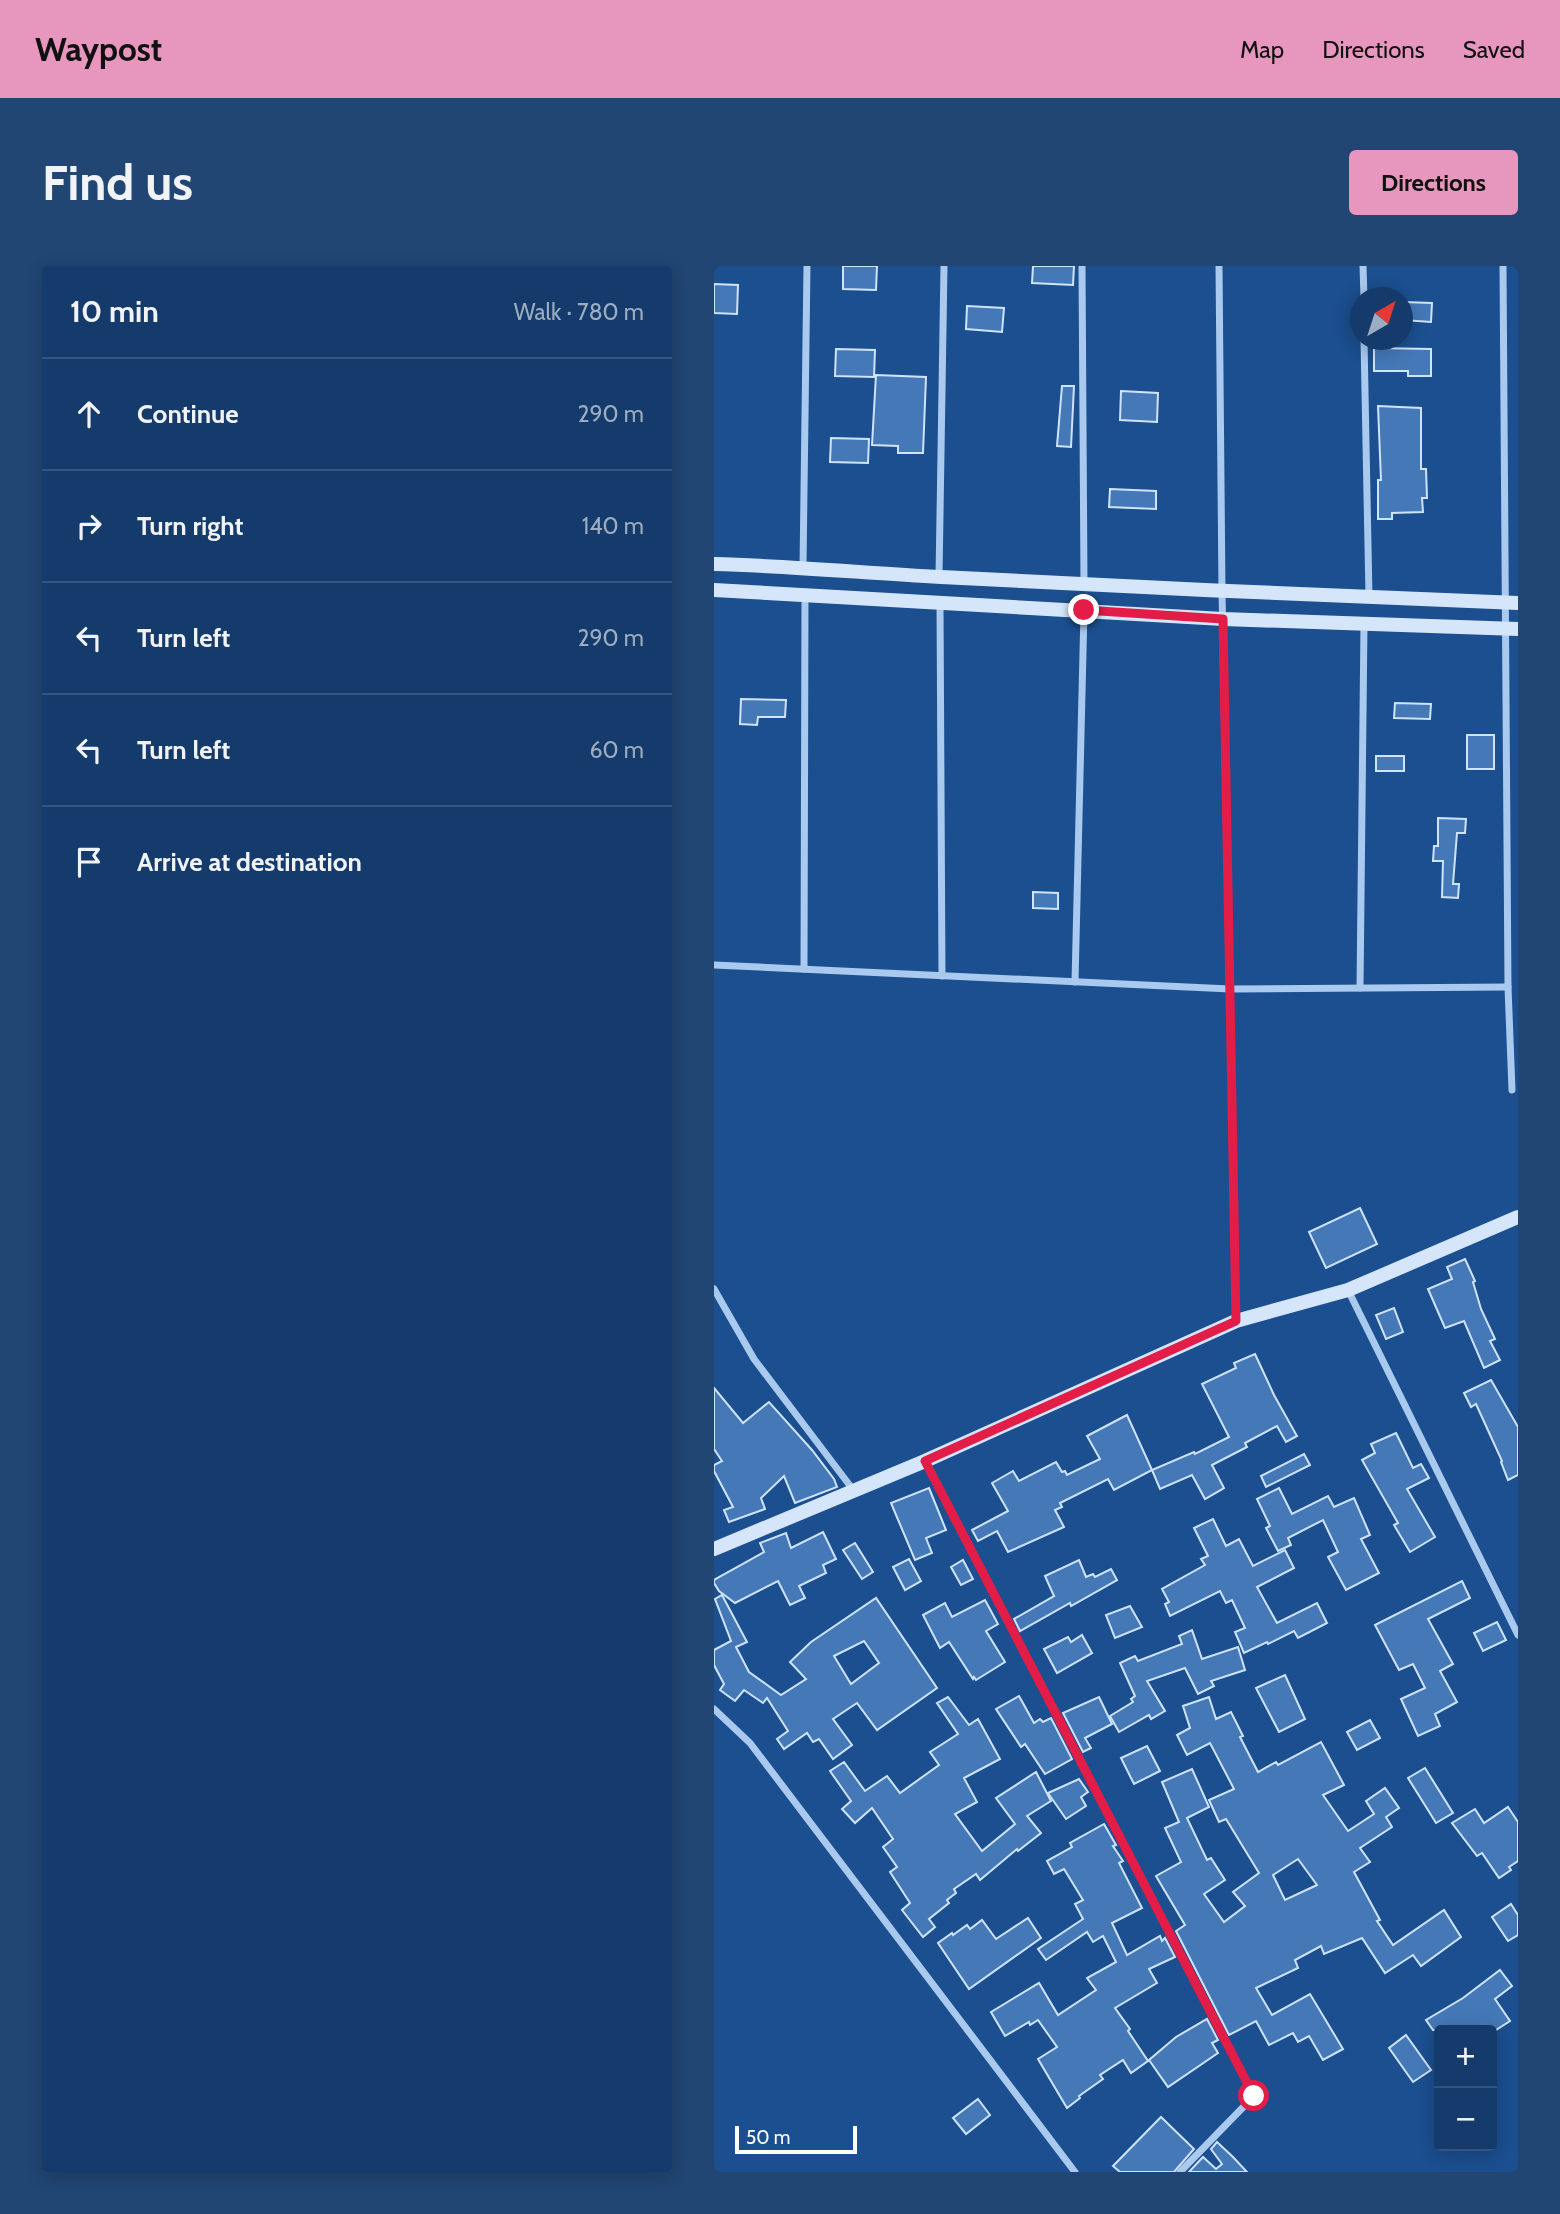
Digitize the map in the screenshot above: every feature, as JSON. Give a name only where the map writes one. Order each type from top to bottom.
[{"type":"street","points":[[803,567],[807,266]]},
{"type":"street","points":[[939,577],[944,266]]},
{"type":"street","points":[[1082,266],[1084,583]]},
{"type":"street","points":[[1219,266],[1222,591],[1236,1321]]},
{"type":"street","points":[[1363,266],[1364,287]]},
{"type":"street","points":[[1503,266],[1512,603],[1508,987],[1512,1090]]},
{"type":"street","points":[[1364,350],[1369,597]]},
{"type":"street","points":[[714,564],[1222,591],[1512,603]]},
{"type":"street","points":[[714,590],[1223,619],[1512,629]]},
{"type":"street","points":[[804,970],[805,595]]},
{"type":"street","points":[[940,602],[942,976]]},
{"type":"street","points":[[1075,982],[1084,610]]},
{"type":"street","points":[[1360,988],[1364,624]]},
{"type":"street","points":[[714,965],[1230,989],[1508,987]]},
{"type":"street","points":[[714,1549],[925,1461],[1236,1321],[1348,1290],[1518,1217]]},
{"type":"street","points":[[714,1289],[754,1359],[854,1491]]},
{"type":"street","points":[[1348,1290],[1518,1635]]},
{"type":"street","points":[[925,1461],[1254,2096],[1180,2172]]},
{"type":"street","points":[[714,1709],[750,1742],[1075,2172]]},
{"type":"building","points":[[843,266],[877,266],[876,290],[843,289]]},
{"type":"building","points":[[1033,266],[1074,266],[1073,285],[1032,283]]},
{"type":"building","points":[[714,284],[738,285],[737,314],[714,313]]},
{"type":"building","points":[[1413,302],[1432,303],[1431,322],[1413,321]]},
{"type":"building","points":[[967,306],[1004,308],[1002,332],[966,329]]},
{"type":"building","points":[[836,349],[875,350],[874,377],[835,376]]},
{"type":"building","points":[[1431,349],[1431,376],[1408,376],[1408,371],[1374,371],[1374,350]]},
{"type":"building","points":[[876,375],[926,377],[923,453],[898,453],[898,446],[872,445]]},
{"type":"building","points":[[1062,386],[1074,386],[1071,447],[1057,446]]},
{"type":"building","points":[[1121,391],[1158,393],[1157,422],[1120,420]]},
{"type":"building","points":[[1378,406],[1421,408],[1421,469],[1426,469],[1427,498],[1422,498],[1423,512],[1392,513],[1392,519],[1378,519],[1378,480],[1381,480]]},
{"type":"building","points":[[831,438],[869,439],[868,463],[830,462]]},
{"type":"building","points":[[1110,489],[1156,491],[1156,509],[1109,507]]},
{"type":"building","points":[[741,699],[786,700],[785,717],[758,717],[757,725],[740,724]]},
{"type":"building","points":[[1395,703],[1431,704],[1430,719],[1394,718]]},
{"type":"building","points":[[1467,735],[1494,735],[1494,769],[1467,769]]},
{"type":"building","points":[[1376,756],[1404,756],[1404,771],[1376,771]]},
{"type":"building","points":[[1438,818],[1466,819],[1465,833],[1457,833],[1453,884],[1459,884],[1458,898],[1442,897],[1443,861],[1433,861],[1434,846],[1438,846]]},
{"type":"building","points":[[1033,892],[1058,893],[1058,909],[1033,908]]},
{"type":"building","points":[[1360,1208],[1377,1244],[1326,1268],[1309,1232]]},
{"type":"building","points":[[1465,1259],[1475,1281],[1473,1282],[1481,1309],[1495,1339],[1490,1341],[1500,1360],[1484,1368],[1464,1321],[1445,1328],[1428,1289],[1452,1279],[1447,1267]]},
{"type":"building","points":[[1394,1308],[1403,1332],[1386,1339],[1376,1315]]},
{"type":"building","points":[[1255,1354],[1297,1436],[1286,1442],[1277,1426],[1245,1443],[1247,1447],[1212,1465],[1224,1488],[1205,1499],[1192,1475],[1160,1489],[1152,1470],[1194,1452],[1195,1454],[1229,1437],[1202,1384],[1236,1368],[1234,1363]]},
{"type":"building","points":[[1491,1380],[1518,1427],[1518,1475],[1508,1480],[1476,1404],[1471,1407],[1464,1393]]},
{"type":"building","points":[[714,1388],[743,1423],[769,1402],[812,1450],[837,1487],[795,1503],[784,1476],[761,1498],[765,1509],[729,1522],[724,1510],[733,1507],[714,1471],[714,1465],[722,1461],[714,1449]]},
{"type":"building","points":[[1127,1415],[1152,1470],[1114,1490],[1108,1479],[1060,1503],[1062,1507],[1055,1510],[1064,1527],[1008,1552],[997,1531],[978,1541],[972,1530],[1008,1511],[992,1483],[1013,1471],[1019,1481],[1056,1462],[1067,1475],[1100,1459],[1087,1436]]},
{"type":"building","points":[[1396,1433],[1413,1468],[1421,1464],[1429,1478],[1407,1489],[1435,1537],[1410,1552],[1394,1525],[1398,1523],[1362,1460],[1375,1453],[1371,1444]]},
{"type":"building","points":[[1304,1454],[1310,1465],[1266,1487],[1261,1476]]},
{"type":"building","points":[[929,1488],[946,1530],[926,1538],[932,1553],[915,1560],[891,1503]]},
{"type":"building","points":[[1279,1488],[1292,1514],[1328,1496],[1334,1507],[1354,1498],[1370,1535],[1361,1539],[1379,1573],[1346,1590],[1328,1557],[1338,1552],[1323,1520],[1288,1538],[1291,1545],[1278,1551],[1266,1528],[1270,1526],[1257,1499]]},
{"type":"building","points":[[1213,1519],[1226,1546],[1239,1539],[1253,1566],[1285,1550],[1294,1568],[1257,1587],[1277,1623],[1317,1603],[1327,1623],[1298,1638],[1294,1631],[1244,1653],[1235,1632],[1245,1628],[1232,1600],[1226,1603],[1220,1591],[1170,1616],[1165,1604],[1169,1602],[1162,1589],[1205,1565],[1201,1559],[1208,1556],[1194,1528]]},
{"type":"building","points":[[823,1532],[836,1559],[823,1565],[826,1573],[799,1586],[805,1598],[790,1605],[778,1581],[735,1603],[719,1591],[714,1583],[714,1580],[764,1552],[760,1543],[786,1533],[791,1548]]},
{"type":"building","points":[[855,1543],[873,1572],[862,1579],[843,1550]]},
{"type":"building","points":[[909,1559],[921,1581],[905,1590],[893,1567]]},
{"type":"building","points":[[963,1560],[973,1579],[961,1585],[951,1567]]},
{"type":"building","points":[[1079,1560],[1086,1577],[1093,1574],[1095,1577],[1111,1569],[1117,1580],[1020,1631],[1014,1619],[1054,1596],[1045,1576]]},
{"type":"building","points":[[1462,1581],[1470,1598],[1428,1619],[1453,1664],[1440,1671],[1457,1702],[1435,1714],[1440,1726],[1418,1736],[1401,1699],[1425,1688],[1413,1664],[1399,1670],[1375,1625]]},
{"type":"building","points":[[722,1595],[747,1642],[736,1647],[749,1672],[781,1695],[806,1679],[790,1662],[811,1642],[876,1598],[937,1688],[877,1730],[857,1703],[833,1719],[852,1745],[833,1759],[819,1739],[813,1742],[807,1733],[784,1749],[777,1739],[788,1731],[767,1698],[763,1703],[744,1690],[735,1701],[720,1690],[724,1684],[714,1665],[714,1650],[731,1641],[715,1599]],"holes":[[[864,1641],[879,1663],[851,1684],[834,1656]]]},
{"type":"building","points":[[985,1600],[998,1624],[986,1631],[1005,1662],[976,1680],[949,1642],[940,1648],[923,1615],[945,1603],[952,1617]]},
{"type":"building","points":[[1130,1606],[1142,1627],[1115,1638],[1106,1615]]},
{"type":"building","points":[[1497,1622],[1506,1640],[1483,1651],[1474,1633]]},
{"type":"building","points":[[1192,1630],[1202,1659],[1238,1647],[1245,1670],[1211,1681],[1214,1686],[1198,1694],[1185,1668],[1147,1681],[1165,1711],[1151,1719],[1149,1715],[1119,1732],[1110,1716],[1133,1702],[1131,1699],[1135,1696],[1120,1663],[1135,1656],[1138,1661],[1182,1644],[1179,1636]]},
{"type":"building","points":[[1082,1635],[1092,1653],[1057,1673],[1044,1649],[1068,1637],[1071,1642]]},
{"type":"building","points":[[1285,1675],[1305,1719],[1279,1732],[1256,1688]]},
{"type":"building","points":[[1019,1696],[1034,1723],[1040,1719],[1043,1722],[1051,1718],[1072,1759],[1045,1774],[1025,1744],[1021,1747],[996,1709]]},
{"type":"building","points":[[948,1697],[969,1725],[978,1719],[1000,1759],[964,1778],[977,1802],[955,1814],[982,1851],[1015,1824],[996,1798],[1036,1772],[1051,1801],[1027,1816],[1041,1833],[980,1880],[976,1874],[954,1889],[956,1893],[947,1900],[949,1903],[929,1919],[935,1927],[923,1937],[902,1910],[910,1903],[890,1872],[897,1867],[883,1847],[893,1839],[872,1808],[855,1823],[842,1809],[851,1801],[830,1771],[844,1762],[865,1791],[887,1776],[900,1793],[939,1765],[930,1752],[958,1734],[937,1703]]},
{"type":"building","points":[[1099,1697],[1112,1724],[1085,1738],[1091,1748],[1083,1752],[1063,1713]]},
{"type":"building","points":[[1209,1697],[1216,1719],[1231,1712],[1258,1772],[1276,1762],[1278,1765],[1321,1742],[1344,1785],[1323,1795],[1348,1831],[1374,1814],[1366,1801],[1385,1788],[1399,1808],[1386,1817],[1392,1827],[1360,1848],[1370,1862],[1354,1872],[1380,1920],[1377,1921],[1393,1945],[1444,1910],[1461,1937],[1421,1966],[1413,1955],[1385,1973],[1362,1938],[1324,1954],[1321,1946],[1295,1960],[1298,1968],[1256,1988],[1272,2015],[1310,1994],[1343,2049],[1323,2060],[1309,2036],[1298,2042],[1293,2033],[1269,2045],[1256,2021],[1229,2035],[1176,1931],[1185,1925],[1156,1876],[1181,1862],[1165,1828],[1179,1822],[1162,1782],[1192,1769],[1209,1807],[1187,1818],[1207,1860],[1211,1858],[1225,1880],[1204,1894],[1224,1922],[1245,1906],[1233,1892],[1259,1873],[1226,1819],[1219,1822],[1209,1800],[1234,1789],[1210,1743],[1187,1755],[1177,1735],[1190,1728],[1183,1706]],"holes":[[[1298,1859],[1317,1885],[1285,1900],[1273,1875]]]},
{"type":"building","points":[[1370,1720],[1380,1738],[1357,1750],[1347,1732]]},
{"type":"building","points":[[1147,1746],[1160,1771],[1134,1784],[1121,1758]]},
{"type":"building","points":[[1425,1768],[1453,1813],[1436,1823],[1408,1778]]},
{"type":"building","points":[[1079,1779],[1088,1792],[1081,1797],[1086,1806],[1066,1819],[1048,1793]]},
{"type":"building","points":[[1508,1807],[1518,1822],[1518,1861],[1499,1878],[1482,1853],[1477,1856],[1452,1823],[1475,1809],[1484,1823]]},
{"type":"building","points":[[1104,1824],[1123,1861],[1119,1863],[1142,1908],[1112,1923],[1127,1955],[1160,1936],[1162,1941],[1165,1938],[1175,1957],[1149,1969],[1157,1983],[1115,2008],[1148,2061],[1131,2073],[1123,2060],[1100,2075],[1103,2079],[1067,2108],[1038,2059],[1057,2047],[1038,2020],[1030,2025],[1029,2022],[1005,2036],[991,2012],[1039,1983],[1058,2015],[1096,1990],[1087,1978],[1116,1962],[1103,1936],[1093,1942],[1087,1932],[1046,1960],[1038,1949],[1083,1919],[1075,1904],[1083,1900],[1064,1869],[1054,1874],[1047,1861],[1072,1847],[1070,1843]]},
{"type":"building","points":[[1511,1904],[1518,1915],[1518,1935],[1508,1941],[1492,1917]]},
{"type":"building","points":[[1028,1918],[1041,1938],[969,1989],[938,1943],[967,1925],[970,1929],[982,1920],[996,1939]]},
{"type":"building","points":[[1500,1970],[1512,1986],[1495,1999],[1510,2021],[1497,2029],[1497,2025],[1434,2025],[1433,2030],[1426,2020],[1463,1998]]},
{"type":"building","points":[[1207,2019],[1218,2040],[1212,2043],[1218,2053],[1168,2087],[1149,2060],[1176,2037]]},
{"type":"building","points":[[1406,2035],[1431,2070],[1413,2082],[1389,2048]]},
{"type":"building","points":[[978,2099],[990,2115],[966,2134],[953,2118]]},
{"type":"building","points":[[1161,2117],[1194,2149],[1174,2172],[1120,2172],[1113,2166]]},
{"type":"building","points":[[1217,2142],[1247,2172],[1189,2172],[1203,2157],[1216,2169],[1222,2164],[1211,2149]]},
{"type":"route","points":[[1084,610],[1223,619],[1236,1321],[925,1461],[1254,2096]]}]
